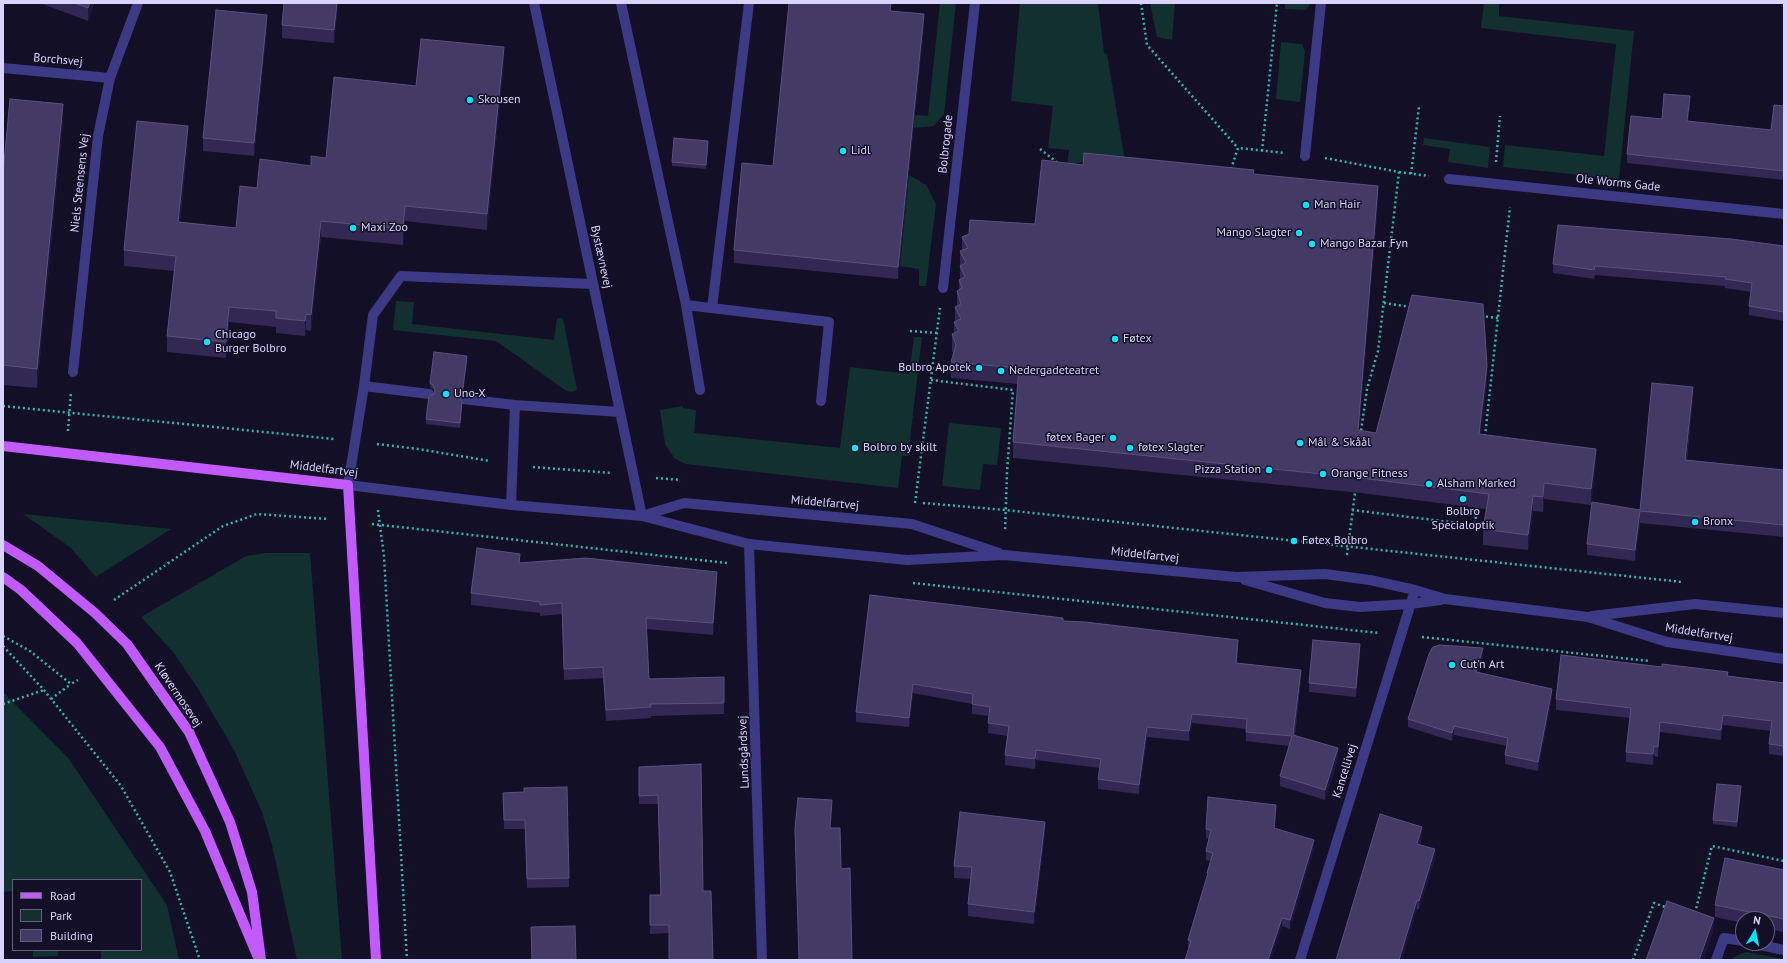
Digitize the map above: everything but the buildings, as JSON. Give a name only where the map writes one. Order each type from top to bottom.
[{"type":"main road","name":"Middelfartvej","points":[[3,446],[348,485]]},
{"type":"main road","points":[[348,485],[376,960]]},
{"type":"main road","name":"Kløvermosevej","points":[[3,544],[38,566],[95,612],[127,644],[189,732],[230,822],[252,892],[260,960]]},
{"type":"main road","name":"Kløvermosevej","points":[[3,577],[21,590],[77,643],[160,747],[205,831],[260,960]]},
{"type":"street","name":"Niels Steensens Vej","points":[[73,372],[98,136],[110,78],[138,3]]},
{"type":"street","name":"Bystævnevej","points":[[534,3],[642,516]]},
{"type":"street","points":[[621,3],[686,305],[700,390]]},
{"type":"street","points":[[712,308],[749,3]]},
{"type":"street","name":"Bolbrogade","points":[[943,288],[975,3]]},
{"type":"street","points":[[1305,156],[1321,3]]},
{"type":"street","name":"Borchsvej","points":[[3,68],[110,78]]},
{"type":"street","name":"Ole Worms Gade","points":[[1449,179],[1512,184],[1784,214]]},
{"type":"street","points":[[348,485],[364,386],[373,315],[401,276],[593,284]]},
{"type":"street","points":[[686,305],[829,322],[821,401]]},
{"type":"street","points":[[364,386],[429,394]]},
{"type":"street","points":[[463,399],[515,405],[620,412]]},
{"type":"street","points":[[511,505],[515,405]]},
{"type":"street","name":"Middelfartvej","points":[[348,485],[511,505],[642,516],[749,544],[907,560],[1004,554],[1236,577],[1325,574],[1370,580],[1415,590],[1445,599],[1588,616],[1667,642],[1784,659]]},
{"type":"street","name":"Middelfartvej","points":[[642,516],[684,503],[912,524],[1004,554]]},
{"type":"street","name":"Lundsgårdsvej","points":[[749,544],[762,960]]},
{"type":"street","name":"Middelfartvej","points":[[1236,577],[1325,603],[1360,607],[1410,604],[1445,599]]},
{"type":"street","name":"Kancellivej","points":[[1300,960],[1415,590]]},
{"type":"street","name":"Middelfartvej","points":[[1588,616],[1695,604],[1784,613]]},
{"type":"street","points":[[1716,960],[1724,938],[1735,940]]},
{"type":"path","points":[[1141,3],[1147,45],[1238,148],[1335,159],[1410,174],[1449,179]]},
{"type":"path","points":[[1262,151],[1277,3]]},
{"type":"path","points":[[1410,174],[1419,107]]},
{"type":"path","points":[[1494,183],[1500,116]]},
{"type":"path","points":[[1230,173],[1238,148]]},
{"type":"path","points":[[1040,149],[1062,166]]},
{"type":"path","points":[[1362,432],[1366,389],[1378,350],[1399,172]]},
{"type":"path","points":[[1484,439],[1512,184]]},
{"type":"path","points":[[1384,303],[1415,307]]},
{"type":"path","points":[[1476,316],[1498,318]]},
{"type":"path","points":[[910,331],[937,333],[912,524]]},
{"type":"path","points":[[66,452],[73,372]]},
{"type":"path","points":[[931,380],[1014,390],[1007,472],[1004,554]]},
{"type":"path","points":[[375,488],[384,550],[407,960]]},
{"type":"path","points":[[1352,510],[1475,525],[1477,503]]},
{"type":"path","points":[[95,612],[223,526],[257,514],[381,525],[750,566]]},
{"type":"path","points":[[907,560],[904,582],[1651,661]]},
{"type":"path","points":[[3,636],[20,644],[30,651],[71,684]]},
{"type":"path","points":[[3,646],[44,690],[125,792],[170,872],[200,960]]},
{"type":"path","points":[[51,699],[96,668]]},
{"type":"path","points":[[3,704],[44,690]]},
{"type":"path","points":[[1694,917],[1712,846],[1784,861]]},
{"type":"path","points":[[1633,960],[1654,903],[1674,910]]},
{"type":"green space","points":[[940,3],[956,3],[944,114],[934,126],[913,128],[915,115],[928,116]]},
{"type":"green space","points":[[1020,3],[1098,3],[1104,53],[1107,54],[1126,167],[1085,161],[1067,166],[1069,150],[1048,148],[1053,106],[1011,101]]},
{"type":"green space","points":[[1150,3],[1175,3],[1172,40],[1157,37]]},
{"type":"green space","points":[[1285,3],[1310,3],[1309,7],[1305,10],[1285,9]]},
{"type":"green space","points":[[1484,3],[1499,3],[1499,16],[1634,31],[1619,179],[1503,167],[1505,145],[1604,156],[1616,44],[1481,28]]},
{"type":"green space","points":[[1281,42],[1302,44],[1305,51],[1300,102],[1276,99]]},
{"type":"green space","points":[[1424,138],[1490,147],[1488,168],[1448,162],[1450,149],[1423,145]]},
{"type":"green space","points":[[909,175],[926,185],[936,204],[926,286],[919,286],[919,269],[900,266]]},
{"type":"green space","points":[[396,301],[414,302],[412,324],[554,340],[557,318],[563,318],[577,390],[571,392],[565,390],[496,341],[393,330]]},
{"type":"green space","points":[[914,337],[922,337],[908,456],[902,456],[898,488],[686,464],[675,459],[665,444],[660,410],[683,406],[683,408],[696,410],[694,433],[840,448],[850,367],[909,374]]},
{"type":"green space","points":[[949,423],[1001,428],[997,465],[983,464],[980,490],[942,486]]},
{"type":"green space","points":[[23,514],[171,529],[96,577],[71,548]]},
{"type":"green space","points":[[265,553],[310,553],[342,960],[297,960],[272,845],[262,812],[234,750],[197,687],[173,652],[141,617],[246,556]]},
{"type":"green space","points":[[3,692],[69,759],[167,905],[179,960],[101,960],[101,951],[142,951],[142,879],[12,879],[12,891],[3,892]]},
{"type":"green space","points":[[33,951],[58,951],[58,956],[33,957]]},
{"type":"green space","points":[[1746,952],[1784,959],[1784,960],[1730,960]]},
{"type":"place","name":"Skousen","points":[[470,100]]},
{"type":"place","name":"Lidl","points":[[843,151]]},
{"type":"place","name":"Man Hair","points":[[1306,205]]},
{"type":"place","name":"Maxi Zoo","points":[[353,228]]},
{"type":"place","name":"Mango Slagter","points":[[1299,233]]},
{"type":"place","name":"Mango Bazar Fyn","points":[[1312,244]]},
{"type":"place","name":"Føtex","points":[[1115,339]]},
{"type":"place","name":"Chicago Burger Bolbro","points":[[207,342]]},
{"type":"place","name":"Bolbro Apotek","points":[[979,368]]},
{"type":"place","name":"Nedergadeteatret","points":[[1001,371]]},
{"type":"place","name":"Uno-X","points":[[446,394]]},
{"type":"place","name":"føtex Bager","points":[[1113,438]]},
{"type":"place","name":"Mål & Skåål","points":[[1300,443]]},
{"type":"place","name":"Bolbro by skilt","points":[[855,448]]},
{"type":"place","name":"føtex Slagter","points":[[1130,448]]},
{"type":"place","name":"Pizza Station","points":[[1269,470]]},
{"type":"place","name":"Orange Fitness","points":[[1323,474]]},
{"type":"place","name":"Alsham Marked","points":[[1429,484]]},
{"type":"place","name":"Bolbro Specialoptik","points":[[1463,499]]},
{"type":"place","name":"Bronx","points":[[1695,522]]},
{"type":"place","name":"Føtex Bolbro","points":[[1294,541]]},
{"type":"place","name":"Cut'n Art","points":[[1452,665]]}]
